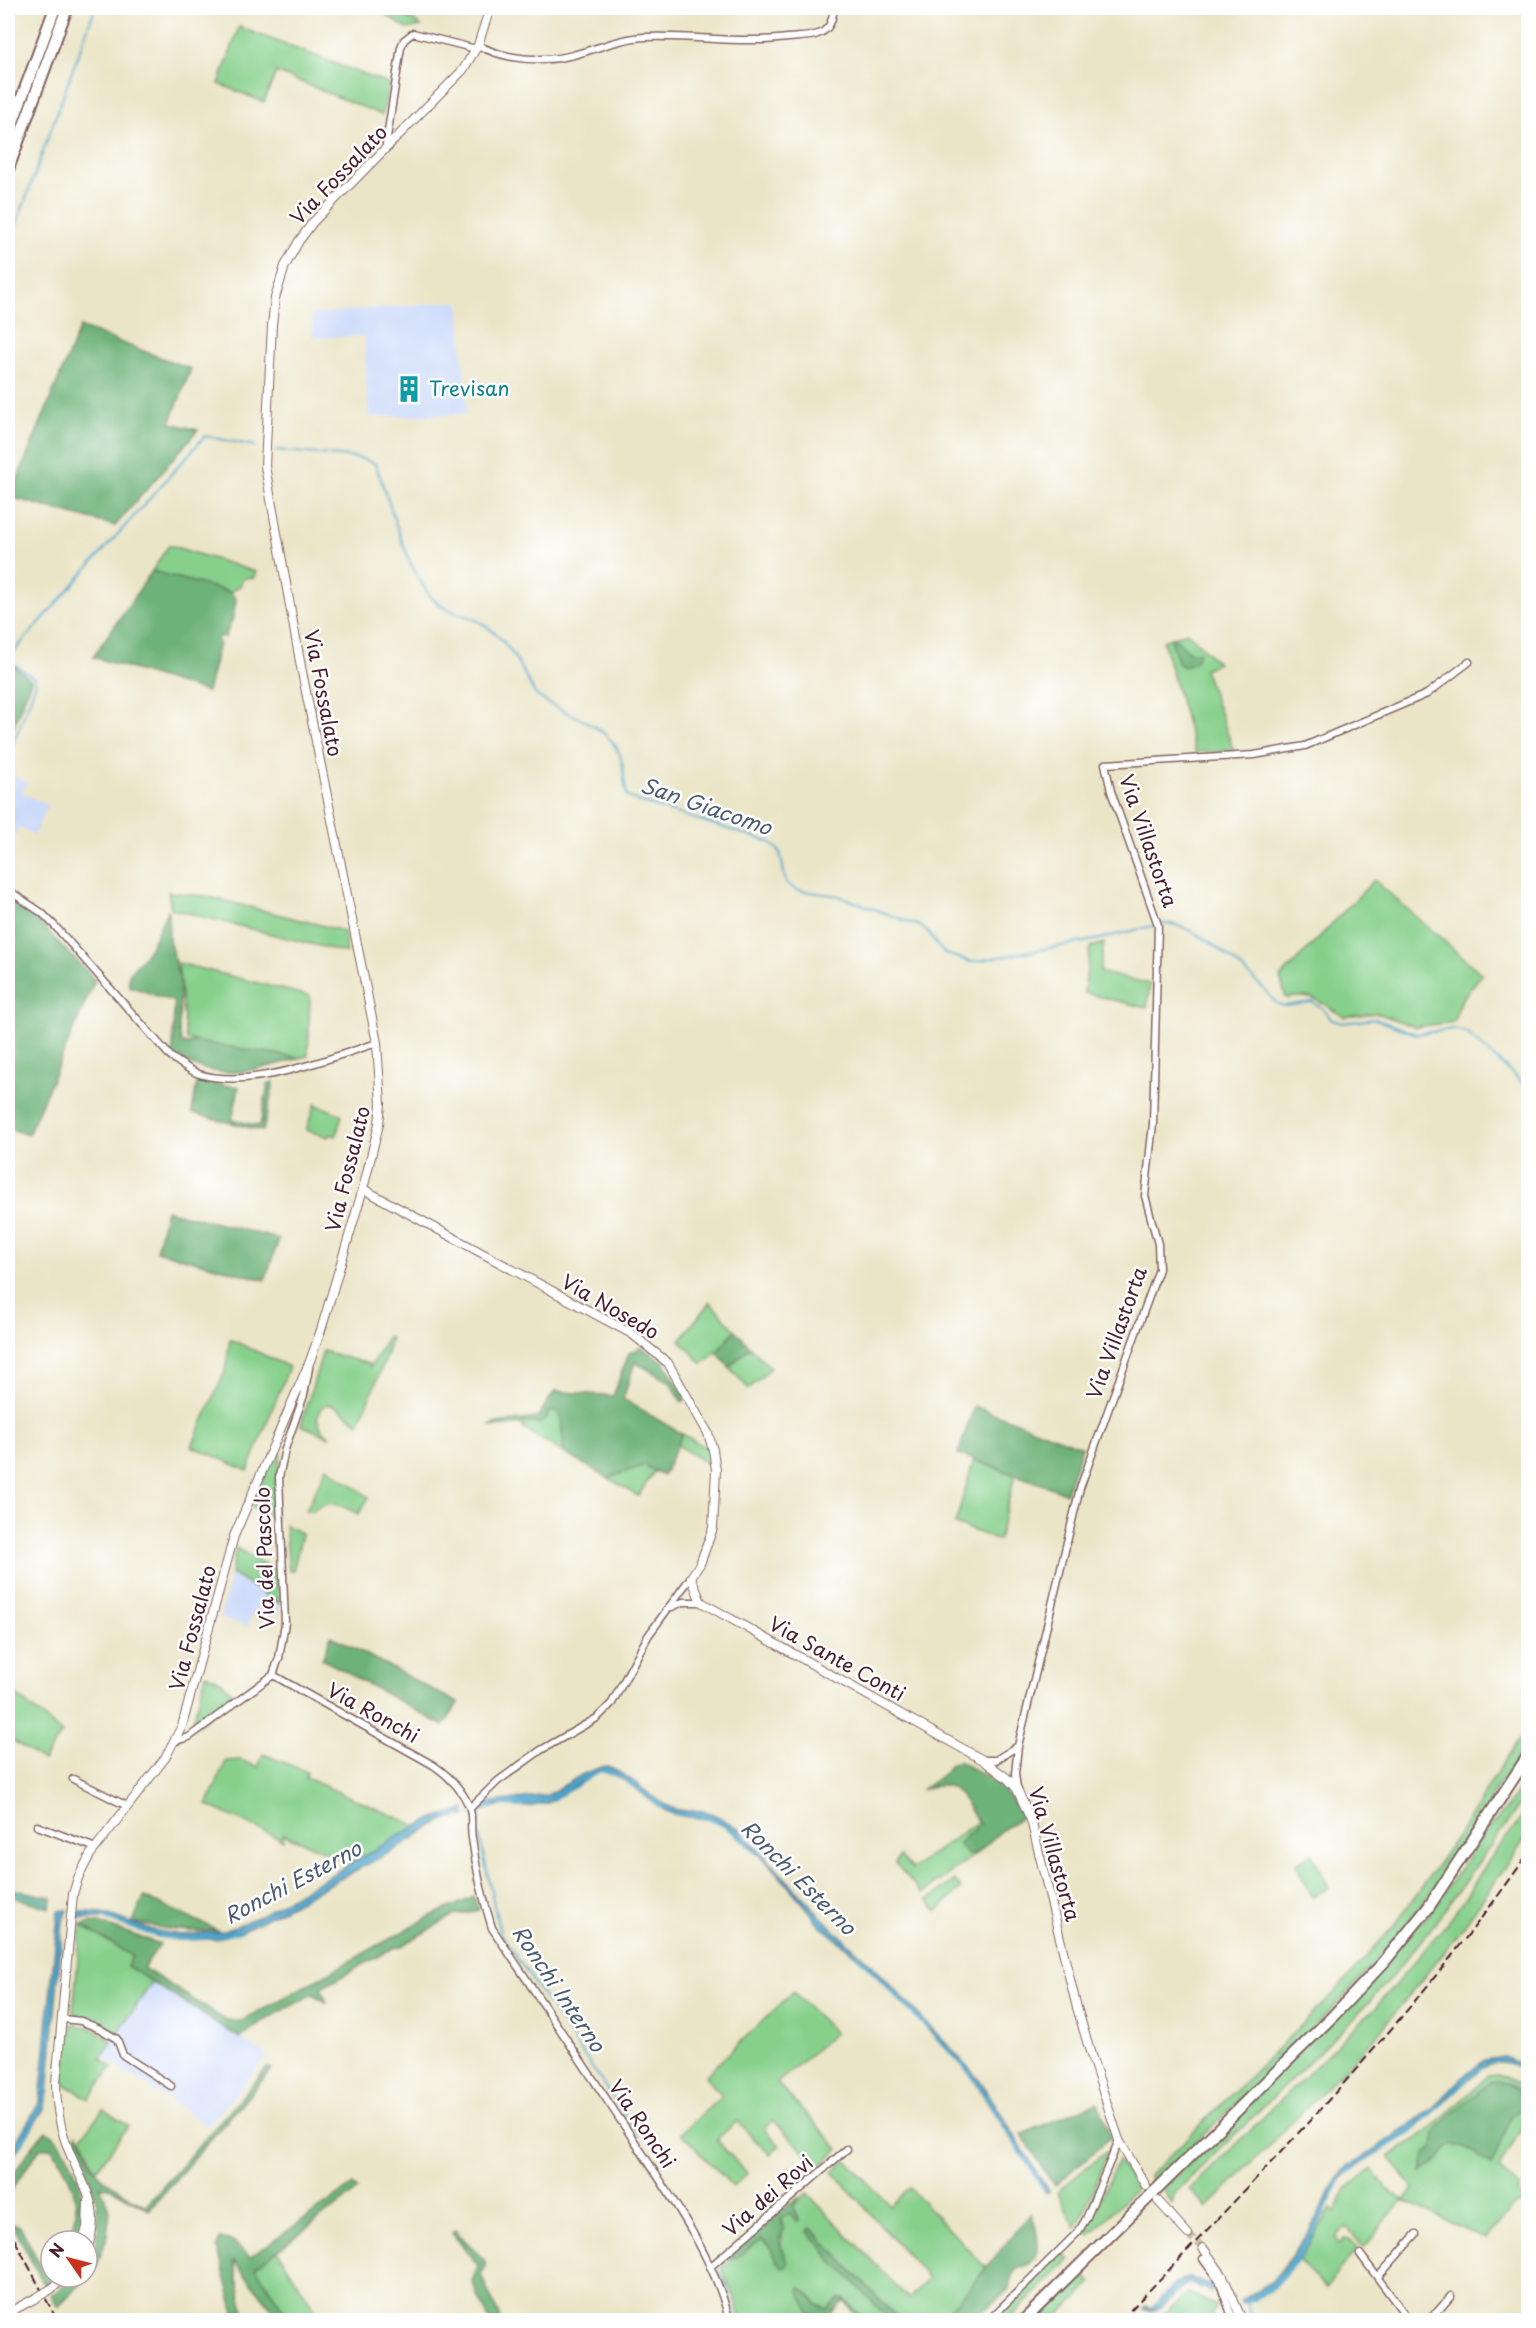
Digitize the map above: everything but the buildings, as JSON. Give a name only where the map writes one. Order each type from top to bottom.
[{"type":"highway","points":[[8,135],[54,8]]},
{"type":"highway","points":[[8,169],[67,8]]},
{"type":"highway","points":[[1024,2320],[1333,2016],[1384,1962],[1428,1908],[1528,1756]]},
{"type":"street","name":"Via Fossalato","points":[[93,2229],[95,2221],[88,2194],[66,2143],[56,2109],[56,2083],[74,1894],[83,1866],[176,1741],[189,1705],[234,1536],[310,1361],[363,1189],[380,1114],[380,1081],[376,1042],[272,512],[265,466],[275,298],[285,266],[298,241],[313,222],[463,70],[477,47],[490,8]]},
{"type":"street","points":[[388,147],[386,144],[399,55],[404,40],[413,33],[502,55],[542,59],[578,55],[616,42],[646,37],[759,42],[816,35],[826,30],[832,22],[834,8]]},
{"type":"street","name":"Via Villastorta","points":[[1146,2186],[1119,2140],[1076,2004],[1031,1820],[1017,1789],[1014,1774],[1018,1746],[1080,1488],[1159,1269],[1158,1244],[1145,1196],[1153,1124],[1158,925],[1111,791],[1105,764],[1254,755],[1305,746],[1427,694],[1469,662]]},
{"type":"street","points":[[8,890],[48,919],[171,1057],[198,1074],[220,1078],[262,1076],[376,1042]]},
{"type":"street","name":"Via Nosedo","points":[[363,1189],[632,1334],[668,1363],[708,1433],[713,1450],[716,1470],[713,1528],[700,1564],[648,1636],[612,1703],[597,1718],[540,1750],[498,1780],[470,1808]]},
{"type":"street","name":"Via del Pascolo","points":[[273,1675],[279,1658],[285,1623],[279,1477],[285,1449],[304,1395],[310,1361]]},
{"type":"street","points":[[671,1607],[683,1602],[701,1602],[692,1577]]},
{"type":"street","name":"Via Sante Conti","points":[[701,1602],[983,1760],[1007,1778],[1017,1789]]},
{"type":"street","points":[[176,1741],[189,1737],[273,1675]]},
{"type":"street","name":"Via Ronchi","points":[[273,1675],[433,1765],[454,1783],[470,1808],[473,1847],[492,1929],[663,2184],[710,2266],[726,2305],[729,2320]]},
{"type":"street","points":[[983,1760],[996,1760],[1018,1746]]},
{"type":"street","points":[[74,1779],[128,1806]]},
{"type":"street","points":[[37,1826],[96,1848]]},
{"type":"street","points":[[63,2019],[81,2021],[117,2039],[123,2055],[171,2086]]},
{"type":"street","points":[[989,2320],[1078,2232],[1119,2140]]},
{"type":"street","name":"Via dei Rovi","points":[[710,2266],[847,2149]]},
{"type":"street","points":[[86,2229],[88,2194]]},
{"type":"street","points":[[1158,2201],[1188,2234]]},
{"type":"street","points":[[1378,2277],[1416,2235]]},
{"type":"street","points":[[1203,2247],[1223,2276],[1242,2320]]},
{"type":"street","points":[[1360,2254],[1409,2320]]},
{"type":"street","points":[[1203,2259],[1219,2281],[1231,2314],[1238,2320]]},
{"type":"street","points":[[8,2313],[51,2289]]},
{"type":"street","points":[[1430,2320],[1452,2296]]},
{"type":"shaded area","points":[[459,301],[467,414],[369,417],[364,336],[313,338],[312,314]]},
{"type":"shaded area","points":[[8,774],[27,782],[22,793],[48,805],[34,835],[19,827],[12,839],[8,836]]},
{"type":"shaded area","points":[[231,1574],[279,1603],[279,1615],[255,1608],[248,1627],[220,1617]]},
{"type":"shaded area","points":[[153,1981],[268,2056],[208,2126],[103,2056]]},
{"type":"green space","points":[[376,8],[396,8],[421,26],[407,29]]},
{"type":"green space","points":[[239,27],[389,84],[382,115],[276,72],[264,102],[219,84]]},
{"type":"green space","points":[[80,327],[191,369],[170,423],[198,430],[115,526],[10,497]]},
{"type":"green space","points":[[169,545],[256,572],[253,579],[249,577],[243,579],[240,586],[230,592],[152,571]]},
{"type":"green space","points":[[152,571],[230,592],[236,599],[233,618],[225,637],[219,636],[217,642],[219,643],[207,692],[93,657]]},
{"type":"green space","points":[[1187,632],[1218,663],[1204,669],[1234,751],[1195,752],[1163,641]]},
{"type":"green space","points":[[1174,637],[1189,652],[1199,652],[1196,661],[1184,667],[1179,664],[1171,639]]},
{"type":"green space","points":[[8,661],[31,680],[8,742]]},
{"type":"green space","points":[[1374,880],[1482,974],[1462,999],[1453,1022],[1415,1027],[1377,1013],[1345,1017],[1312,999],[1286,998],[1280,978]]},
{"type":"green space","points":[[168,892],[206,896],[344,931],[347,953],[171,909]]},
{"type":"green space","points":[[8,900],[34,917],[95,980],[28,1135],[8,1128]]},
{"type":"green space","points":[[168,909],[169,940],[180,980],[179,1033],[182,1043],[189,1044],[194,1041],[300,1058],[251,1070],[219,1072],[203,1069],[173,1054],[174,1002],[129,986],[129,974],[149,950]]},
{"type":"green space","points":[[1104,943],[1100,972],[1150,984],[1147,1008],[1084,993],[1090,947]]},
{"type":"green space","points":[[178,963],[310,996],[308,1056],[280,1058],[264,1056],[186,1039]]},
{"type":"green space","points":[[197,1082],[239,1087],[232,1120],[260,1126],[268,1084],[274,1082],[263,1131],[192,1113]]},
{"type":"green space","points":[[315,1104],[342,1115],[336,1136],[329,1134],[328,1137],[306,1130]]},
{"type":"green space","points":[[166,1210],[279,1239],[265,1280],[156,1251]]},
{"type":"green space","points":[[710,1302],[735,1330],[717,1352],[702,1364],[680,1340]]},
{"type":"green space","points":[[735,1330],[750,1347],[729,1367],[717,1352]]},
{"type":"green space","points":[[388,1336],[391,1338],[384,1363],[359,1423],[339,1409],[327,1404],[320,1409],[317,1418],[321,1428],[330,1437],[301,1425],[323,1351],[369,1364],[370,1367]]},
{"type":"green space","points":[[230,1339],[289,1367],[248,1471],[192,1446],[225,1372]]},
{"type":"green space","points":[[641,1347],[664,1362],[686,1398],[681,1401],[670,1382],[635,1362],[623,1399],[682,1434],[663,1476],[645,1465],[608,1478],[564,1453],[561,1417],[556,1411],[548,1412],[547,1418],[540,1423],[490,1426],[537,1418],[555,1391],[613,1396],[629,1353]]},
{"type":"green space","points":[[750,1347],[771,1368],[749,1389],[729,1367]]},
{"type":"green space","points":[[974,1406],[1082,1447],[1066,1493],[958,1454]]},
{"type":"green space","points":[[548,1411],[557,1411],[561,1417],[564,1453],[524,1429],[521,1422],[541,1423]]},
{"type":"green space","points":[[682,1434],[707,1448],[711,1466],[677,1445]]},
{"type":"green space","points":[[275,1451],[281,1452],[276,1483],[275,1520],[252,1507]]},
{"type":"green space","points":[[974,1460],[1015,1475],[998,1540],[955,1524]]},
{"type":"green space","points":[[645,1465],[655,1470],[638,1496],[608,1478]]},
{"type":"green space","points":[[327,1467],[369,1497],[359,1514],[335,1504],[318,1507],[311,1512],[306,1510]]},
{"type":"green space","points":[[285,1525],[302,1534],[293,1571],[289,1571]]},
{"type":"green space","points":[[236,1548],[278,1572],[279,1603],[231,1574]]},
{"type":"green space","points":[[331,1636],[458,1703],[444,1726],[322,1659]]},
{"type":"green space","points":[[206,1674],[221,1681],[235,1696],[190,1731]]},
{"type":"green space","points":[[8,1688],[62,1733],[43,1761],[8,1737]]},
{"type":"green space","points":[[1528,1727],[1528,1746],[1518,1762],[1503,1778],[1491,1797],[1484,1815],[1424,1902],[1374,1964],[1336,2005],[1154,2183],[1149,2176],[1335,1992],[1397,1922],[1471,1817],[1495,1775]]},
{"type":"green space","points":[[263,1754],[307,1772],[306,1778],[417,1826],[352,1863],[283,1834],[283,1840],[207,1805],[226,1761],[240,1760],[258,1767]]},
{"type":"green space","points":[[958,1761],[987,1777],[1003,1790],[1022,1817],[1001,1831],[977,1853],[968,1855],[958,1844],[979,1824],[965,1801],[951,1787],[945,1785],[921,1790],[945,1773],[949,1765]]},
{"type":"green space","points":[[1528,1768],[1528,1789],[1514,1813],[1432,1927],[1389,1980],[1354,2018],[1175,2193],[1172,2204],[1162,2190],[1431,1912],[1483,1835],[1507,1808],[1521,1786]]},
{"type":"green space","points":[[1528,1807],[1528,1835],[1456,1937],[1374,2039],[1207,2208],[1190,2189],[1378,2005],[1452,1917],[1496,1850]]},
{"type":"green space","points":[[977,1822],[979,1824],[967,1855],[977,1853],[922,1894],[895,1863],[900,1856],[912,1869]]},
{"type":"green space","points":[[1312,1854],[1329,1888],[1312,1897],[1295,1863]]},
{"type":"green space","points":[[955,1880],[961,1889],[937,1911],[928,1900]]},
{"type":"green space","points":[[8,1886],[16,1890],[51,1897],[50,1908],[8,1896]]},
{"type":"green space","points":[[144,1897],[218,1930],[175,1930],[133,1922]]},
{"type":"green space","points":[[474,1897],[479,1910],[452,1916],[400,1947],[393,1948],[321,1988],[327,2003],[313,1994],[260,2023],[240,2038],[127,1966],[132,1956],[81,1925],[99,1923],[160,1944],[143,1968],[227,2021],[242,2021],[433,1915]]},
{"type":"green space","points":[[81,1925],[132,1956],[127,1966],[153,1981],[118,2033],[73,2013]]},
{"type":"green space","points":[[793,1992],[835,2033],[777,2083],[839,2149],[819,2167],[773,2120],[764,2129],[780,2146],[770,2155],[737,2121],[716,2140],[748,2174],[733,2187],[681,2133],[722,2096],[705,2076]]},
{"type":"green space","points":[[71,2024],[92,2028],[112,2042],[101,2059],[112,2067],[89,2099],[63,2083]]},
{"type":"green space","points":[[267,2068],[272,2069],[149,2210],[112,2189],[100,2186],[110,2212],[106,2240],[99,2259],[96,2198],[75,2141],[77,2134],[96,2171],[107,2181],[146,2206]]},
{"type":"green space","points":[[1497,2074],[1528,2087],[1528,2118],[1498,2168],[1520,2188],[1517,2192],[1528,2202],[1528,2211],[1517,2202],[1486,2239],[1403,2200],[1364,2248],[1347,2227],[1339,2233],[1336,2238],[1338,2243],[1341,2243],[1344,2238],[1349,2239],[1357,2248],[1326,2288],[1299,2261],[1331,2208],[1335,2212],[1346,2189],[1372,2169],[1391,2194],[1404,2200],[1414,2189],[1389,2157],[1427,2132],[1489,2075]]},
{"type":"green space","points":[[1492,2081],[1509,2084],[1528,2094],[1528,2104],[1518,2110],[1507,2124],[1491,2166],[1467,2149],[1450,2145],[1438,2160],[1421,2173],[1425,2156],[1433,2146],[1435,2132],[1450,2115]]},
{"type":"green space","points":[[1098,2102],[1111,2137],[1054,2186],[1022,2134]]},
{"type":"green space","points":[[103,2109],[128,2126],[96,2171],[81,2138]]},
{"type":"green space","points":[[46,2131],[59,2142],[80,2185],[84,2204],[82,2229],[72,2229],[76,2217],[73,2187],[66,2170],[51,2148],[40,2148],[8,2195],[12,2179],[28,2153]]},
{"type":"green space","points":[[1109,2149],[1086,2208],[1076,2228],[1057,2192]]},
{"type":"green space","points":[[846,2160],[890,2206],[910,2188],[986,2268],[939,2320],[899,2320],[811,2228],[808,2232],[822,2246],[832,2262],[844,2271],[890,2320],[866,2320],[844,2299],[839,2299],[828,2309],[818,2305],[810,2313],[814,2320],[740,2320],[737,2303],[721,2268],[762,2239],[775,2253],[777,2263],[782,2241],[781,2219],[789,2213],[797,2221],[798,2216],[794,2211],[794,2205],[807,2193],[909,2299],[928,2278],[833,2172]]},
{"type":"green space","points":[[1118,2160],[1137,2188],[1090,2235],[1086,2232]]},
{"type":"green space","points":[[353,2185],[358,2190],[255,2267],[290,2320],[281,2320],[233,2260],[246,2320],[237,2320],[217,2247],[220,2239],[233,2242],[250,2257]]},
{"type":"green space","points":[[798,2197],[794,2211],[800,2221],[789,2213],[781,2219],[784,2230],[779,2241],[788,2263],[786,2267],[783,2268],[762,2239],[737,2257],[728,2259]]},
{"type":"green space","points":[[1031,2213],[1038,2240],[1037,2254],[1029,2264],[1015,2270],[1008,2291],[977,2316],[966,2320],[939,2320],[969,2289]]},
{"type":"green space","points":[[12,2224],[20,2226],[39,2262],[39,2275]]},
{"type":"green space","points":[[811,2228],[899,2320],[890,2320],[844,2271],[832,2262],[822,2246],[808,2232]]},
{"type":"green space","points":[[455,2230],[485,2261],[481,2275],[501,2320],[489,2320],[472,2282],[478,2265],[452,2233]]},
{"type":"green space","points":[[277,2249],[321,2320],[290,2320],[255,2267]]},
{"type":"green space","points":[[1062,2252],[1069,2260],[1008,2320],[993,2320]]},
{"type":"green space","points":[[1084,2275],[1092,2283],[1054,2320],[1036,2320]]},
{"type":"green space","points":[[800,2287],[818,2305],[828,2309],[839,2299],[844,2299],[866,2320],[861,2320],[844,2301],[824,2320],[814,2320],[799,2292]]},
{"type":"green space","points":[[59,2289],[76,2289],[58,2307],[51,2295]]},
{"type":"green space","points":[[1189,2293],[1216,2306],[1211,2320],[1157,2320]]},
{"type":"water","points":[[605,1766],[624,1775],[666,1805],[678,1810],[708,1812],[743,1833],[971,2070],[986,2089],[1049,2192],[1046,2193],[970,2074],[870,1968],[814,1920],[812,1914],[769,1865],[733,1831],[720,1823],[707,1819],[672,1814],[627,1782],[600,1771],[548,1803],[528,1807],[497,1806],[477,1813],[478,1808],[486,1803],[548,1795],[583,1774]]},
{"type":"water","points":[[465,1809],[466,1816],[438,1823],[396,1849],[242,1931],[215,1939],[177,1940],[155,1936],[105,1918],[74,1918],[74,1911],[103,1913],[156,1931],[182,1935],[225,1931],[259,1916],[411,1829],[435,1818]]},
{"type":"water","points":[[67,1910],[63,1920],[48,2093],[44,2109],[8,2165],[8,2155],[40,2102],[58,1914],[59,1911]]},
{"type":"water","points":[[1503,2057],[1528,2067],[1528,2071],[1499,2062],[1481,2068],[1408,2135],[1368,2158],[1343,2177],[1310,2242],[1296,2262],[1269,2292],[1242,2304],[1240,2301],[1271,2282],[1281,2270],[1310,2230],[1334,2184],[1346,2168],[1436,2105],[1469,2071],[1485,2060]]},
{"type":"water","points":[[1190,2277],[1214,2287],[1211,2292],[1190,2282],[1163,2306],[1151,2310],[1144,2309],[1146,2306],[1151,2308],[1179,2281]]},
{"type":"waterway","points":[[8,248],[95,8]]},
{"type":"waterway","points":[[8,757],[36,683],[34,678],[10,661],[9,657],[205,436],[255,446]]},
{"type":"waterway","name":"San Giacomo","points":[[276,450],[360,458],[375,464],[413,568],[432,598],[442,606],[490,628],[506,645],[535,694],[593,726],[613,743],[623,765],[627,796],[770,842],[780,852],[786,883],[797,890],[839,896],[920,926],[929,933],[938,947],[946,954],[971,962],[1095,940],[1156,925]]},
{"type":"waterway","name":"San Giacomo","points":[[1163,924],[1175,925],[1202,937],[1253,978],[1278,1004],[1285,1006],[1312,1002],[1322,1008],[1332,1020],[1342,1023],[1375,1019],[1416,1034],[1453,1029],[1466,1032],[1528,1088]]},
{"type":"waterway","name":"Ronchi Esterno","points":[[583,1782],[600,1771],[621,1777],[631,1785]]},
{"type":"waterway","name":"Ronchi Esterno","points":[[553,1800],[579,1785]]},
{"type":"waterway","name":"Ronchi Esterno","points":[[636,1788],[646,1796]]},
{"type":"waterway","name":"Ronchi Esterno","points":[[650,1799],[662,1808]]},
{"type":"waterway","name":"Ronchi Esterno","points":[[500,1806],[524,1807]]},
{"type":"waterway","name":"Ronchi Interno","points":[[471,1814],[494,1807]]},
{"type":"waterway","name":"Ronchi Interno","points":[[481,1811],[478,1829],[500,1933],[639,2136]]},
{"type":"waterway","name":"Ronchi Esterno","points":[[676,1814],[713,1821],[736,1835],[757,1854]]},
{"type":"waterway","points":[[8,1891],[49,1904]]},
{"type":"waterway","name":"Ronchi Esterno","points":[[106,1919],[155,1936]]},
{"type":"waterway","name":"Ronchi Esterno","points":[[160,1937],[201,1939],[240,1932]]},
{"type":"waterway","name":"Ronchi Esterno","points":[[857,1956],[928,2030]]},
{"type":"waterway","name":"Ronchi Esterno","points":[[934,2036],[953,2056]]},
{"type":"waterway","name":"Ronchi Esterno","points":[[957,2060],[990,2103]]},
{"type":"waterway","points":[[1451,2096],[1478,2069],[1498,2061]]},
{"type":"waterway","points":[[1513,2064],[1528,2071]]},
{"type":"waterway","points":[[1424,2120],[1445,2102]]},
{"type":"waterway","name":"Ronchi Esterno","points":[[994,2111],[1001,2121]]},
{"type":"waterway","name":"Ronchi Esterno","points":[[21,2145],[36,2119]]},
{"type":"waterway","points":[[1362,2162],[1408,2135],[1418,2126]]},
{"type":"waterway","name":"Ronchi Esterno","points":[[1005,2128],[1042,2187]]},
{"type":"waterway","name":"Ronchi Esterno","points":[[8,2165],[17,2150]]},
{"type":"waterway","points":[[1348,2173],[1358,2166]]},
{"type":"waterway","points":[[1313,2235],[1340,2181]]},
{"type":"waterway","points":[[1242,2304],[1269,2292],[1296,2262],[1310,2240]]},
{"type":"waterway","name":"Ronchi Interno","points":[[718,2271],[726,2285],[736,2320]]},
{"type":"waterway","name":"Ronchi Esterno","points":[[1246,2303],[1253,2320]]},
{"type":"tunnel","points":[[1188,2234],[1203,2248]]},
{"type":"railway","points":[[1121,2320],[1385,2037],[1482,1917],[1528,1854]]},
{"type":"railway","points":[[8,2227],[57,2320]]},
{"type":"place","name":"Trevisan","points":[[409,389]]}]
